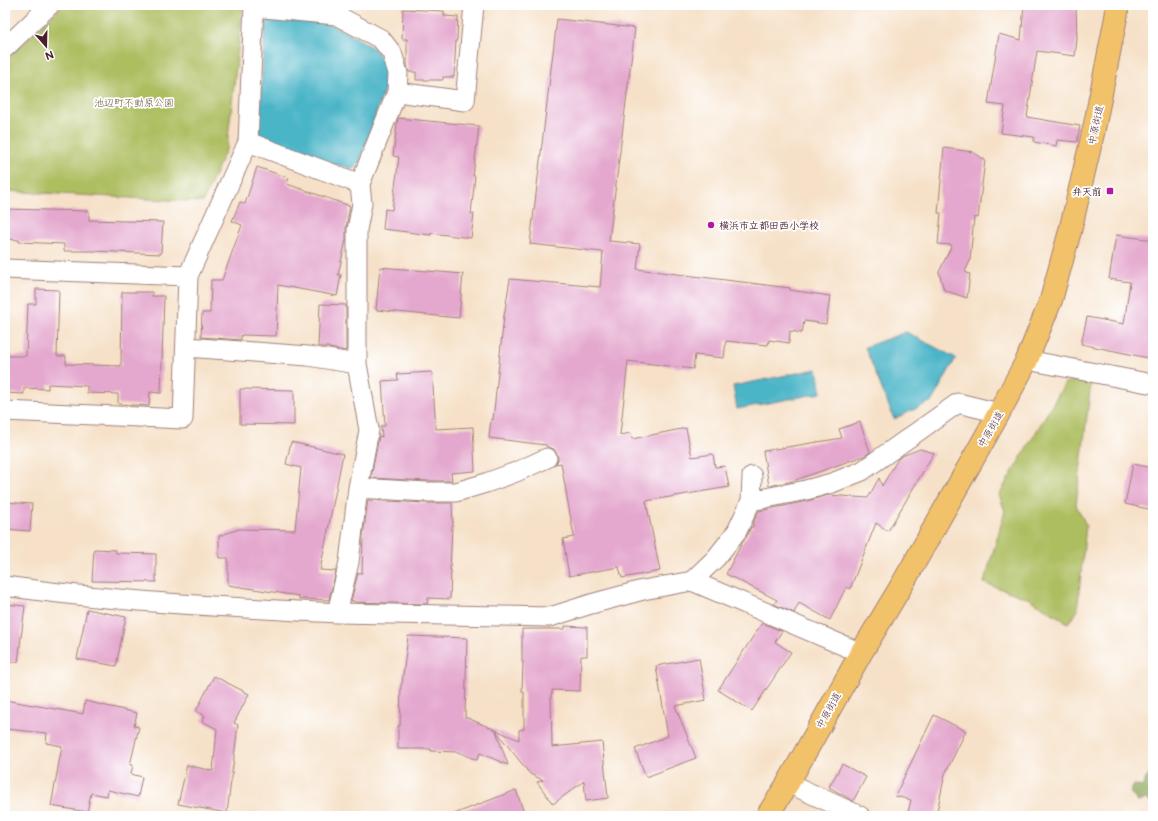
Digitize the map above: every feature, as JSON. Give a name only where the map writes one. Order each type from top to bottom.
[{"type":"main road","name":"中原街道","points":[[767,816],[788,783],[861,652],[903,583],[999,413],[1027,360],[1051,300],[1072,224],[1094,129],[1117,12],[1116,5]]},
{"type":"street","points":[[5,48],[50,5]]},
{"type":"street","points":[[397,92],[465,101],[474,5]]},
{"type":"street","points":[[5,411],[183,420],[188,276],[248,142],[254,6],[336,15],[380,39],[392,53],[398,73],[397,92],[360,184],[362,204],[357,230],[357,364],[369,430],[358,488],[349,562],[337,613]]},
{"type":"street","points":[[248,142],[360,184]]},
{"type":"street","points":[[5,269],[188,276]]},
{"type":"street","points":[[186,347],[308,356],[357,364]]},
{"type":"street","points":[[1027,360],[1153,384]]},
{"type":"street","points":[[751,501],[832,483],[862,471],[958,403],[999,413]]},
{"type":"street","points":[[358,488],[456,492],[516,472],[547,458]]},
{"type":"street","points":[[692,581],[716,558],[737,531],[751,501],[752,476]]},
{"type":"street","points":[[5,586],[60,594],[183,604],[337,613],[550,617],[643,590],[692,581],[861,652]]},
{"type":"street","points":[[788,783],[860,816]]},
{"type":"green space","name":"池辺町不動原公園","points":[[63,5],[243,5],[227,147],[203,202],[5,191],[5,61]]},
{"type":"green space","points":[[1071,381],[1091,383],[1076,505],[1086,525],[1077,612],[1068,623],[1030,599],[984,583],[1005,511],[999,495],[1065,383]]},
{"type":"green space","points":[[1153,771],[1153,805],[1146,799],[1138,802],[1130,792],[1134,785],[1142,787],[1146,778]]},
{"type":"water","points":[[271,18],[330,24],[376,50],[386,69],[385,87],[360,162],[353,169],[318,160],[258,138],[265,25]]},
{"type":"water","points":[[906,332],[956,358],[932,401],[894,419],[865,347]]},
{"type":"water","points":[[817,369],[821,393],[737,409],[733,386]]},
{"type":"building","points":[[1024,5],[1076,5],[1077,39],[1075,56],[1037,51],[1027,117],[1080,126],[1077,142],[1057,140],[1056,146],[1034,142],[1034,137],[1001,133],[1005,106],[988,104],[999,34],[1021,40]]},
{"type":"building","points":[[403,9],[444,11],[444,16],[458,17],[454,77],[443,77],[443,80],[416,80],[416,72],[409,72],[407,66],[407,39],[402,39]]},
{"type":"building","points":[[557,19],[635,28],[609,241],[640,244],[637,269],[790,288],[790,290],[830,296],[826,324],[804,321],[802,333],[790,331],[789,343],[769,340],[768,345],[726,341],[724,358],[695,355],[693,369],[628,361],[620,435],[631,433],[632,439],[686,428],[692,457],[713,454],[715,467],[725,466],[729,487],[646,501],[660,571],[622,578],[619,567],[569,576],[563,539],[574,537],[561,463],[556,464],[558,459],[554,449],[547,447],[546,445],[489,438],[491,419],[493,420],[504,316],[510,279],[600,287],[603,252],[530,244]]},
{"type":"building","points":[[398,118],[479,126],[473,176],[475,176],[471,214],[474,214],[471,238],[383,229],[385,209],[392,210],[399,157],[393,156]]},
{"type":"building","points":[[944,148],[973,152],[985,160],[978,218],[974,217],[970,261],[965,272],[970,274],[967,298],[944,290],[939,272],[952,245],[938,244],[941,213],[938,213]]},
{"type":"building","points":[[257,167],[289,178],[287,184],[350,206],[346,228],[346,240],[338,275],[341,275],[337,296],[278,285],[276,336],[241,335],[241,340],[201,337],[202,313],[210,313],[211,280],[222,280],[242,225],[232,221],[240,202],[245,204]]},
{"type":"building","points":[[5,209],[89,211],[89,220],[163,222],[161,254],[64,251],[64,244],[19,242],[19,240],[5,239]]},
{"type":"building","points":[[1116,235],[1153,240],[1153,359],[1081,344],[1087,317],[1124,324],[1130,282],[1109,279]]},
{"type":"building","points":[[380,267],[463,274],[459,318],[376,310]]},
{"type":"building","points":[[36,289],[59,290],[57,356],[66,356],[66,364],[121,366],[122,292],[152,292],[152,296],[164,296],[161,393],[150,392],[149,406],[118,404],[118,394],[87,393],[87,386],[48,384],[48,389],[24,388],[24,394],[5,393],[5,356],[26,356],[28,304],[36,304]]},
{"type":"building","points":[[320,304],[346,305],[346,351],[329,347],[318,347]]},
{"type":"building","points":[[432,372],[436,429],[473,427],[475,471],[451,473],[452,481],[371,478],[379,436],[382,437],[381,426],[385,426],[382,381],[398,380],[397,374]]},
{"type":"building","points":[[240,389],[294,390],[294,425],[240,424]]},
{"type":"building","points":[[860,422],[870,452],[866,455],[793,481],[769,486],[763,451],[842,438],[839,429]]},
{"type":"building","points":[[291,442],[343,454],[320,570],[336,571],[329,600],[299,599],[299,596],[228,585],[228,558],[219,558],[219,536],[239,529],[295,530],[301,468],[286,464]]},
{"type":"building","points":[[920,449],[934,453],[888,531],[876,523],[850,589],[846,587],[830,620],[799,603],[794,613],[774,604],[777,600],[726,574],[751,527],[753,527],[753,523],[759,511],[808,501],[828,495],[868,498],[879,478],[882,486],[898,459]]},
{"type":"building","points":[[1133,464],[1153,468],[1153,510],[1125,504]]},
{"type":"building","points":[[368,500],[452,503],[453,526],[450,599],[428,598],[427,604],[351,601],[358,573],[362,573],[363,536]]},
{"type":"building","points":[[5,502],[32,504],[30,531],[5,529]]},
{"type":"building","points":[[94,549],[116,550],[116,553],[156,554],[156,582],[92,581]]},
{"type":"building","points":[[5,604],[25,606],[18,662],[5,662]]},
{"type":"building","points":[[87,609],[126,617],[116,666],[77,659]]},
{"type":"building","points":[[762,623],[782,631],[775,642],[791,652],[752,711],[718,690]]},
{"type":"building","points":[[565,626],[587,627],[587,656],[581,656],[580,691],[552,690],[552,747],[602,742],[608,798],[586,801],[584,781],[553,804],[537,782],[543,780],[530,774],[496,731],[508,765],[480,753],[477,760],[458,752],[431,751],[431,749],[398,749],[401,684],[408,636],[467,638],[465,717],[519,740],[519,730],[524,729],[524,692],[522,692],[522,629],[565,629]]},
{"type":"building","points":[[699,658],[706,700],[675,706],[696,758],[646,777],[635,749],[668,736],[656,666]]},
{"type":"building","points":[[214,676],[249,694],[234,723],[238,725],[227,813],[178,804],[187,765],[213,771],[217,729],[202,721],[205,716],[196,711]]},
{"type":"building","points":[[5,700],[83,714],[85,701],[137,713],[134,726],[139,727],[130,765],[133,765],[131,774],[142,777],[138,797],[108,790],[107,796],[91,793],[87,812],[51,806],[62,746],[46,743],[47,733],[5,729]]},
{"type":"building","points":[[934,715],[966,731],[945,774],[936,816],[907,816],[911,800],[895,796]]},
{"type":"building","points":[[842,764],[866,777],[853,801],[829,787]]},
{"type":"building","points":[[516,790],[525,816],[454,816],[454,814]]},
{"type":"place","name":"弁天前","points":[[1110,191]]},
{"type":"place","name":"横浜市立都田西小学校","points":[[711,225]]}]
